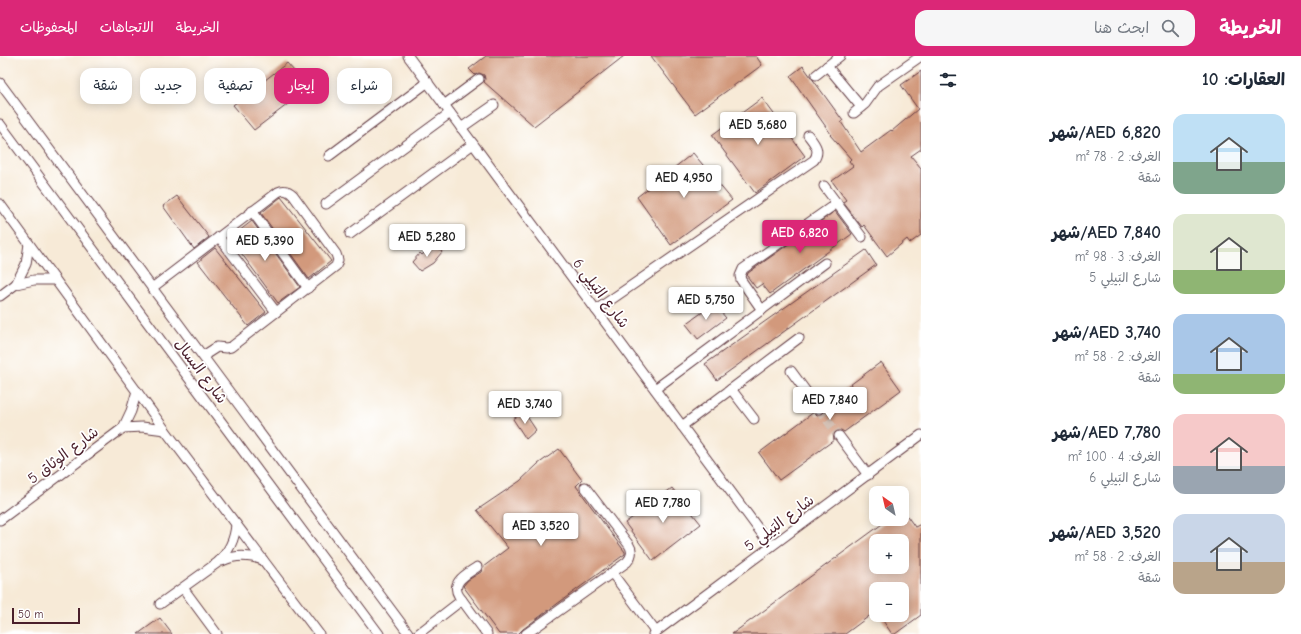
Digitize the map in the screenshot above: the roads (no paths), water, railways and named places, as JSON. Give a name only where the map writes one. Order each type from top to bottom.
[{"type":"street","name":"شارع البَيلِي 6","points":[[408,56],[771,546]]},
{"type":"street","points":[[816,75],[840,56]]},
{"type":"street","points":[[827,66],[858,110],[869,100],[872,92],[878,86],[921,56]]},
{"type":"street","points":[[444,105],[480,79]]},
{"type":"street","points":[[329,156],[428,82]]},
{"type":"street","points":[[0,83],[409,634]]},
{"type":"street","points":[[461,128],[494,104]]},
{"type":"street","points":[[326,204],[450,113]]},
{"type":"street","name":"شارع البسال","points":[[0,124],[379,634]]},
{"type":"street","points":[[596,310],[814,160],[817,154],[817,148],[808,134]]},
{"type":"street","points":[[350,234],[473,144]]},
{"type":"street","points":[[824,186],[862,237]]},
{"type":"street","points":[[152,288],[278,192],[284,190],[293,195],[337,257],[337,263],[334,268],[231,347],[217,347],[203,356]]},
{"type":"street","points":[[762,310],[741,280],[740,276],[743,269],[837,203]]},
{"type":"street","points":[[0,204],[165,430],[319,634]]},
{"type":"street","points":[[252,211],[308,288]]},
{"type":"street","points":[[219,237],[276,312]]},
{"type":"street","points":[[16,284],[26,264],[29,244]]},
{"type":"street","points":[[655,389],[825,263]]},
{"type":"street","points":[[0,296],[16,284],[34,280],[55,280]]},
{"type":"street","points":[[682,426],[799,338]]},
{"type":"street","points":[[791,371],[819,408]]},
{"type":"street","points":[[731,389],[754,419]]},
{"type":"street","name":"شارع الوِثاق 5","points":[[0,520],[122,428],[131,411],[137,391]]},
{"type":"street","name":"شارع الوِثاق 5","points":[[122,428],[142,427],[165,430]]},
{"type":"street","name":"شارع البَيلِي 5","points":[[654,633],[921,435]]},
{"type":"street","points":[[839,436],[868,475]]},
{"type":"street","points":[[526,634],[630,559],[632,552],[631,548],[585,487]]},
{"type":"street","points":[[160,604],[226,555],[232,544],[236,524]]},
{"type":"street","points":[[217,563],[228,558],[242,556],[263,560]]},
{"type":"street","points":[[477,567],[461,579],[456,585],[457,593],[487,634]]},
{"type":"street","points":[[612,573],[654,633]]},
{"type":"street","points":[[183,588],[217,634]]},
{"type":"street","points":[[418,634],[462,600]]},
{"type":"tunnel","points":[[819,409],[839,436]]}]
